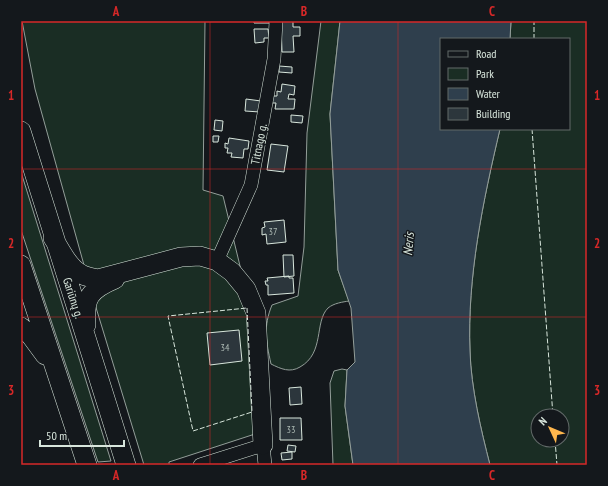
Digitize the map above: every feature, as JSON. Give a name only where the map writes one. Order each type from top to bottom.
[{"type":"highway","name":"Gariūnų g.","points":[[21,131],[53,238],[88,342],[124,458]]},
{"type":"highway","points":[[53,238],[70,264],[80,274],[98,279],[181,257],[200,256],[217,261],[232,272],[246,289],[256,313],[263,445]]},
{"type":"highway","points":[[21,264],[86,462]]},
{"type":"highway","points":[[88,342],[85,307],[90,296],[99,286],[131,271]]},
{"type":"highway","points":[[21,327],[31,336],[55,369]]},
{"type":"street","name":"Titnago g.","points":[[217,261],[251,185],[274,60],[276,21]]},
{"type":"street","points":[[200,465],[263,445],[265,465]]},
{"type":"green space","points":[[22,21],[205,21],[203,190],[223,196],[250,307],[255,434],[169,462],[169,465],[144,465],[94,301],[35,89]]},
{"type":"green space","points":[[321,21],[340,21],[330,114],[338,270],[349,301],[341,302],[328,308],[321,321],[313,354],[308,361],[300,367],[289,370],[282,369],[271,364],[266,327],[272,305],[298,296],[304,247],[307,133]]},
{"type":"green space","points":[[511,21],[587,21],[587,465],[490,465],[477,409],[472,380],[470,351],[471,295],[482,211],[500,130],[570,130],[570,38],[510,38]]},
{"type":"green space","points":[[21,172],[111,461],[98,462],[21,230]]},
{"type":"green space","points":[[342,369],[347,370],[345,406],[353,465],[333,465],[330,383],[334,371]]},
{"type":"water","name":"Neris","points":[[340,21],[511,21],[510,38],[440,38],[440,130],[500,130],[482,211],[471,295],[470,323],[472,380],[490,465],[353,465],[345,406],[347,370],[355,362],[351,308],[338,270],[330,114]]},
{"type":"building","points":[[254,21],[269,21],[269,23],[254,23]]},
{"type":"building","points":[[281,21],[293,21],[293,27],[300,27],[300,36],[293,36],[294,52],[282,52]]},
{"type":"building","points":[[254,29],[268,29],[269,38],[264,38],[264,42],[255,43]]},
{"type":"building","points":[[279,66],[292,67],[292,73],[279,72]]},
{"type":"building","points":[[282,84],[295,86],[294,95],[289,94],[288,99],[295,99],[294,109],[275,109],[276,103],[272,103],[273,96],[277,96],[277,91],[281,92]]},
{"type":"building","points":[[246,99],[261,101],[260,112],[245,111]]},
{"type":"building","points":[[291,115],[303,116],[302,123],[291,122]]},
{"type":"building","points":[[215,120],[223,121],[222,131],[214,130]]},
{"type":"building","points":[[213,136],[219,136],[218,142],[213,142]]},
{"type":"building","points":[[229,138],[249,141],[248,149],[244,149],[243,158],[231,157],[232,153],[227,153],[228,148],[225,148],[225,143],[228,144]]},
{"type":"building","points":[[271,144],[288,146],[284,172],[267,170]]},
{"type":"building","points":[[284,220],[286,242],[267,244],[266,234],[262,235],[262,228],[265,227],[264,222]]},
{"type":"building","points":[[283,255],[293,255],[294,276],[284,277]]},
{"type":"building","points":[[289,276],[289,278],[293,278],[294,293],[268,295],[268,285],[266,285],[265,281],[268,281],[267,278]]},
{"type":"building","points":[[239,330],[242,361],[210,365],[207,333]]},
{"type":"building","points":[[301,387],[302,404],[290,405],[289,388]]},
{"type":"building","points":[[280,418],[301,418],[302,440],[280,440]]},
{"type":"building","points":[[288,445],[296,446],[295,452],[287,451]]},
{"type":"building","points":[[292,452],[292,459],[282,460],[281,453]]},
{"type":"fence","points":[[534,21],[534,38]]},
{"type":"fence","points":[[532,130],[552,408]]},
{"type":"fence","points":[[247,308],[252,412],[193,431],[168,316],[247,308]]},
{"type":"fence","points":[[556,448],[557,465]]}]
